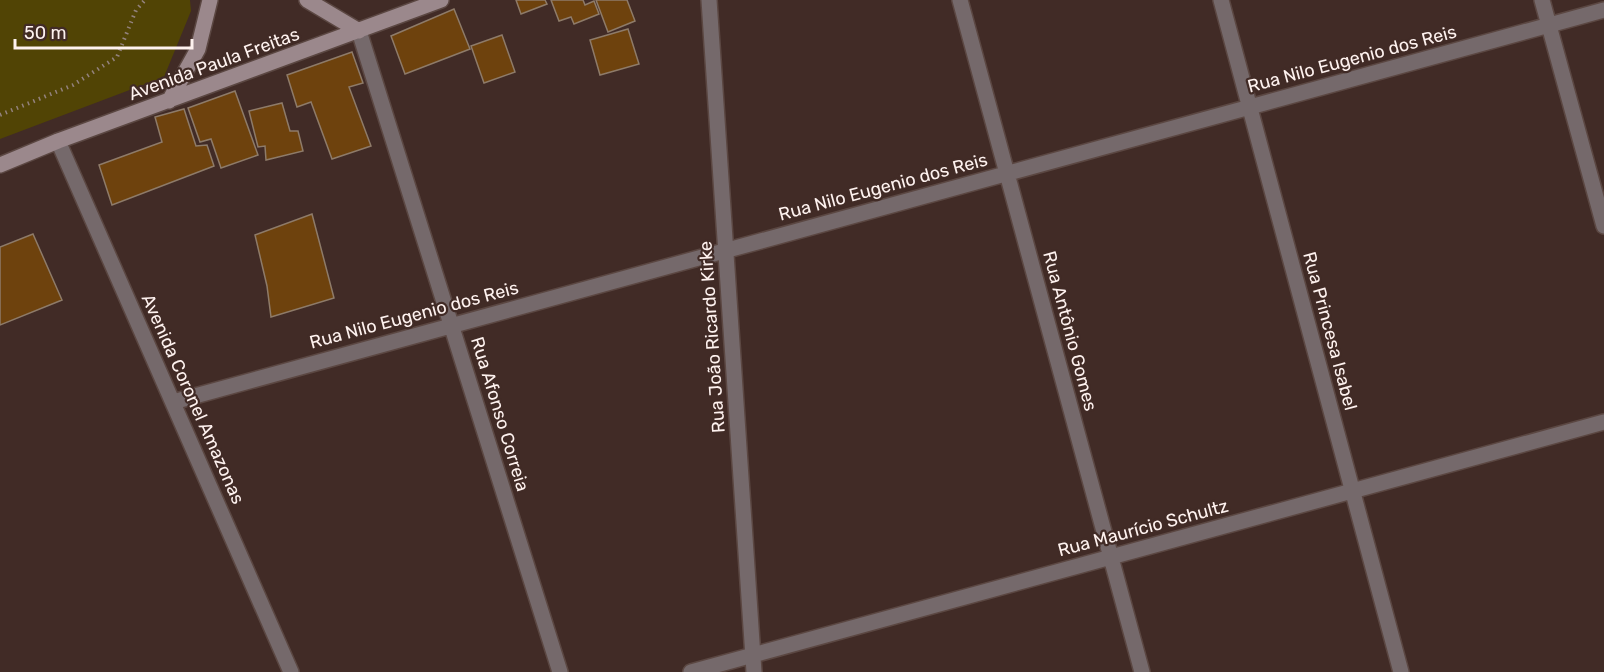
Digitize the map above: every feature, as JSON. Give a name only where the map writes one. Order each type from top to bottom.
[{"type":"main road","points":[[169,101],[198,49],[210,0]]},
{"type":"main road","points":[[308,0],[359,31]]},
{"type":"main road","name":"Avenida Paula Freitas","points":[[0,165],[58,141],[441,0]]},
{"type":"street","name":"Rua João Ricardo Kirke","points":[[709,0],[754,672]]},
{"type":"street","name":"Rua Antônio Gomes","points":[[960,0],[1142,672]]},
{"type":"street","name":"Rua Princesa Isabel","points":[[1221,0],[1401,672]]},
{"type":"street","points":[[1542,0],[1604,226]]},
{"type":"street","name":"Rua Nilo Eugenio dos Reis","points":[[173,402],[1604,10]]},
{"type":"street","name":"Rua Afonso Correia","points":[[359,31],[560,672]]},
{"type":"street","name":"Avenida Coronel Amazonas","points":[[58,141],[291,672]]},
{"type":"street","name":"Rua Maurício Schultz","points":[[691,672],[1604,422]]},
{"type":"path","points":[[0,115],[73,85],[117,57],[136,10],[145,0]]},
{"type":"shaded area","points":[[0,0],[190,0],[191,11],[164,77],[0,139]]},
{"type":"building","points":[[516,0],[545,0],[547,4],[521,14]]},
{"type":"building","points":[[551,0],[583,0],[585,5],[594,1],[599,14],[574,24],[571,17],[559,21]]},
{"type":"building","points":[[596,0],[627,0],[635,21],[608,32]]},
{"type":"building","points":[[454,9],[470,49],[405,74],[391,36]]},
{"type":"building","points":[[628,29],[639,64],[600,75],[590,40]]},
{"type":"building","points":[[502,35],[515,72],[484,83],[471,46]]},
{"type":"building","points":[[352,52],[363,83],[349,87],[371,146],[332,159],[311,102],[297,107],[287,75]]},
{"type":"building","points":[[235,91],[258,155],[221,168],[211,139],[200,142],[188,108]]},
{"type":"building","points":[[282,103],[290,131],[298,131],[303,151],[266,160],[265,146],[258,147],[249,111]]},
{"type":"building","points":[[184,109],[196,146],[207,145],[214,166],[112,205],[99,165],[162,142],[155,117]]},
{"type":"building","points":[[312,214],[334,298],[271,317],[267,286],[255,235]]},
{"type":"building","points":[[33,234],[62,300],[0,325],[0,247]]}]
